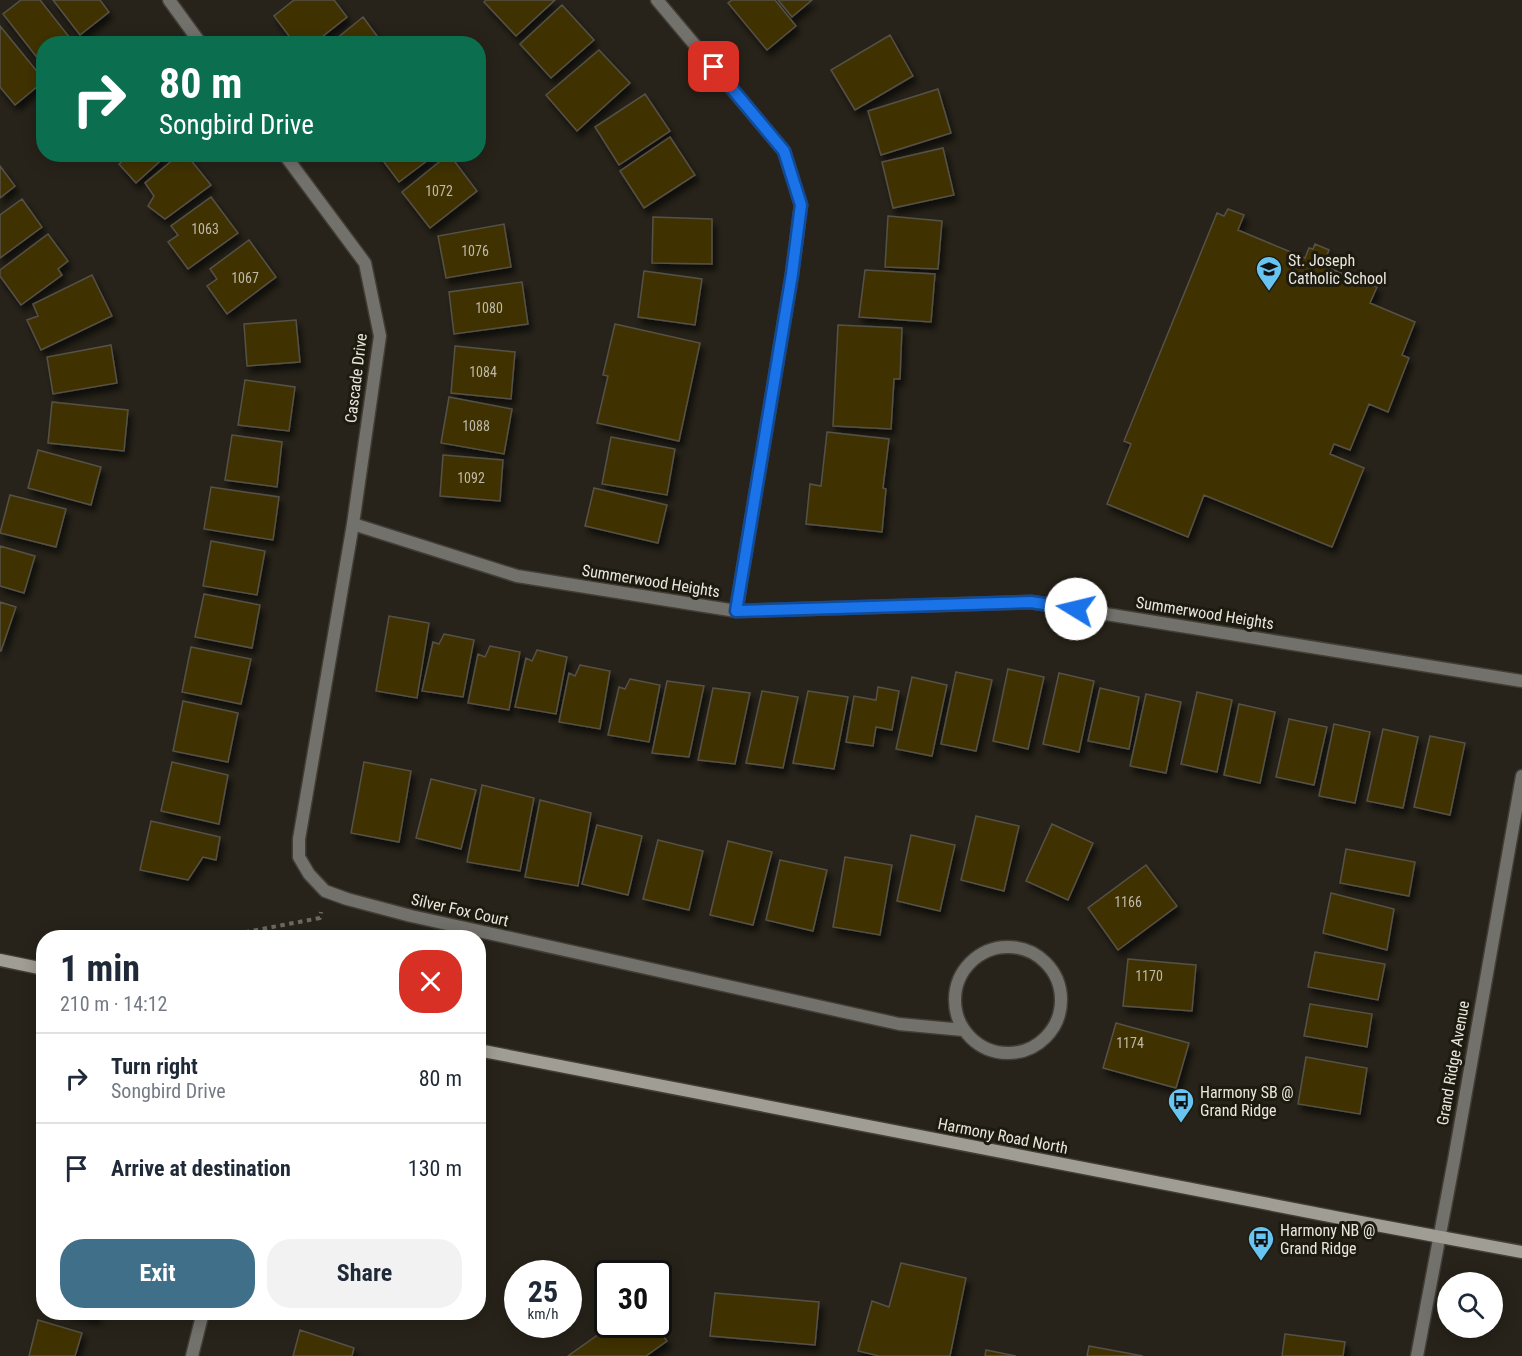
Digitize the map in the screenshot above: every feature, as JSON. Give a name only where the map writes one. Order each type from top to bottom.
[{"type":"main road","points":[[0,960],[36,967]]},
{"type":"main road","name":"Harmony Road North","points":[[486,1052],[1522,1252]]},
{"type":"street","points":[[169,0],[195,36]]},
{"type":"street","points":[[657,0],[784,151],[801,205],[792,274],[736,611]]},
{"type":"street","name":"Cascade Drive","points":[[290,162],[365,263],[380,336],[353,524]]},
{"type":"street","points":[[325,891],[309,874],[299,857],[299,839],[353,524]]},
{"type":"street","name":"Summerwood Heights","points":[[353,524],[517,576],[736,611],[1031,602],[1522,681]]},
{"type":"street","name":"Grand Ridge Avenue","points":[[1417,1356],[1522,776]]},
{"type":"street","name":"Silver Fox Court","points":[[325,891],[411,916],[474,930]]},
{"type":"street","name":"Silver Fox Court","points":[[486,933],[898,1024],[963,1030]]},
{"type":"street","points":[[1004,947],[1022,949],[1039,957],[1052,970],[1059,985],[1061,1002],[1058,1018],[1049,1033],[1038,1044],[1022,1051],[1005,1053],[990,1050],[975,1042],[963,1030],[956,1013],[955,994],[960,976],[971,962],[986,951],[1004,947]]},
{"type":"street","points":[[192,1356],[201,1320]]},
{"type":"path","points":[[257,930],[320,918],[325,891]]},
{"type":"building","points":[[21,0],[40,0],[68,36],[36,36],[36,56],[3,14]]},
{"type":"building","points":[[53,0],[100,0],[109,12],[80,35]]},
{"type":"building","points":[[294,0],[334,0],[347,17],[323,36],[289,36],[274,16]]},
{"type":"building","points":[[486,0],[555,0],[516,36],[484,2]]},
{"type":"building","points":[[732,0],[775,0],[796,26],[767,50],[728,3]]},
{"type":"building","points":[[778,0],[812,0],[792,17]]},
{"type":"building","points":[[562,5],[594,40],[551,78],[520,44]]},
{"type":"building","points":[[363,17],[377,36],[340,36]]},
{"type":"building","points":[[0,26],[36,70],[36,88],[15,105],[0,87]]},
{"type":"building","points":[[890,35],[913,76],[855,110],[831,70]]},
{"type":"building","points":[[599,50],[630,83],[577,131],[546,95]]},
{"type":"building","points":[[938,89],[951,133],[881,155],[868,111]]},
{"type":"building","points":[[645,94],[670,131],[619,165],[595,127]]},
{"type":"building","points":[[670,137],[695,175],[644,208],[620,171]]},
{"type":"building","points":[[943,148],[954,195],[893,208],[882,162]]},
{"type":"building","points":[[121,162],[159,162],[136,183],[119,164]]},
{"type":"building","points":[[170,162],[192,162],[211,185],[165,219],[148,206],[154,196],[145,183]]},
{"type":"building","points":[[384,162],[425,162],[399,182]]},
{"type":"building","points":[[439,162],[455,162],[477,191],[430,228],[402,192]]},
{"type":"building","points":[[0,166],[15,186],[0,198]]},
{"type":"building","points":[[211,197],[238,233],[188,269],[168,242],[178,235],[171,226]]},
{"type":"building","points":[[22,199],[42,227],[0,258],[0,215]]},
{"type":"building","points":[[1228,209],[1244,215],[1238,230],[1305,258],[1309,248],[1313,249],[1315,244],[1329,250],[1327,255],[1330,256],[1326,267],[1377,287],[1370,303],[1415,322],[1402,355],[1409,358],[1388,412],[1369,404],[1350,450],[1334,444],[1330,454],[1364,468],[1332,547],[1204,495],[1188,537],[1107,504],[1131,444],[1124,441],[1217,213],[1224,216]]},
{"type":"building","points":[[888,216],[942,221],[938,269],[885,267]]},
{"type":"building","points":[[653,217],[712,219],[712,264],[652,263]]},
{"type":"building","points":[[504,224],[511,267],[446,278],[438,236]]},
{"type":"building","points":[[48,234],[68,261],[58,269],[62,275],[21,305],[0,276],[0,270]]},
{"type":"building","points":[[249,240],[276,277],[227,314],[207,286],[217,279],[210,269]]},
{"type":"building","points":[[865,270],[935,274],[931,322],[859,317]]},
{"type":"building","points":[[644,271],[702,279],[695,325],[638,317]]},
{"type":"building","points":[[92,275],[112,316],[41,350],[27,320],[38,316],[33,304]]},
{"type":"building","points":[[522,282],[528,324],[454,334],[449,292]]},
{"type":"building","points":[[296,320],[300,362],[247,366],[244,324]]},
{"type":"building","points":[[615,324],[700,343],[679,441],[597,423],[608,376],[603,375]]},
{"type":"building","points":[[838,325],[902,328],[900,379],[894,379],[891,429],[833,426]]},
{"type":"building","points":[[111,345],[117,383],[53,394],[47,357]]},
{"type":"building","points":[[455,346],[515,352],[511,399],[451,393]]},
{"type":"building","points":[[245,380],[295,387],[289,431],[238,425]]},
{"type":"building","points":[[449,397],[512,409],[504,454],[441,443]]},
{"type":"building","points":[[52,402],[128,410],[124,451],[48,443]]},
{"type":"building","points":[[827,432],[889,439],[883,488],[886,489],[882,532],[806,524],[810,484],[821,486]]},
{"type":"building","points":[[232,435],[282,442],[277,487],[225,480]]},
{"type":"building","points":[[611,437],[675,449],[667,495],[602,484]]},
{"type":"building","points":[[38,450],[101,467],[91,505],[28,488]]},
{"type":"building","points":[[443,455],[503,460],[500,501],[440,496]]},
{"type":"building","points":[[211,487],[279,497],[273,540],[204,529]]},
{"type":"building","points":[[594,488],[667,505],[658,543],[585,526]]},
{"type":"building","points":[[10,495],[66,509],[56,547],[0,533]]},
{"type":"building","points":[[211,541],[265,551],[257,595],[203,586]]},
{"type":"building","points":[[0,546],[35,556],[24,593],[0,586]]},
{"type":"building","points":[[204,594],[260,605],[252,648],[195,637]]},
{"type":"building","points":[[0,602],[16,607],[1,651],[0,651]]},
{"type":"building","points":[[389,616],[429,623],[417,698],[376,691]]},
{"type":"building","points":[[444,634],[474,640],[463,697],[422,691],[433,642],[439,644]]},
{"type":"building","points":[[490,646],[520,652],[509,710],[468,703],[478,654],[485,657]]},
{"type":"building","points":[[191,647],[251,659],[241,704],[182,692]]},
{"type":"building","points":[[537,650],[567,657],[556,714],[515,707],[526,658],[532,661]]},
{"type":"building","points":[[580,665],[610,671],[600,729],[559,722],[569,673],[575,676]]},
{"type":"building","points":[[1008,669],[1044,677],[1028,749],[993,741]]},
{"type":"building","points":[[956,672],[992,680],[976,751],[941,744]]},
{"type":"building","points":[[1059,673],[1094,681],[1079,752],[1043,744]]},
{"type":"building","points":[[912,677],[947,685],[932,756],[896,749]]},
{"type":"building","points":[[630,679],[660,685],[649,742],[608,735],[619,687],[625,689]]},
{"type":"building","points":[[667,681],[704,686],[689,757],[652,753]]},
{"type":"building","points":[[878,687],[899,691],[892,730],[876,727],[873,746],[846,742],[854,696],[876,700]]},
{"type":"building","points":[[713,688],[750,693],[735,764],[698,760]]},
{"type":"building","points":[[1100,688],[1139,697],[1129,749],[1088,741]]},
{"type":"building","points":[[762,691],[798,697],[783,768],[746,763]]},
{"type":"building","points":[[808,691],[848,697],[834,769],[793,763]]},
{"type":"building","points":[[1197,692],[1232,700],[1217,772],[1181,764]]},
{"type":"building","points":[[1146,694],[1181,702],[1166,773],[1130,766]]},
{"type":"building","points":[[183,701],[238,713],[228,762],[173,751]]},
{"type":"building","points":[[1239,704],[1275,712],[1260,783],[1224,775]]},
{"type":"building","points":[[1289,719],[1327,727],[1314,785],[1276,777]]},
{"type":"building","points":[[1334,724],[1370,732],[1355,803],[1319,796]]},
{"type":"building","points":[[1383,729],[1418,737],[1403,808],[1367,801]]},
{"type":"building","points":[[1430,736],[1465,743],[1450,815],[1414,807]]},
{"type":"building","points":[[172,762],[228,775],[219,824],[161,811]]},
{"type":"building","points":[[364,762],[411,771],[399,842],[351,833]]},
{"type":"building","points":[[431,779],[476,790],[461,849],[416,838]]},
{"type":"building","points":[[482,785],[534,798],[520,871],[467,862]]},
{"type":"building","points":[[540,800],[591,813],[578,886],[525,877]]},
{"type":"building","points":[[976,816],[1019,826],[1004,891],[961,880]]},
{"type":"building","points":[[151,821],[220,837],[216,860],[203,857],[188,880],[140,870]]},
{"type":"building","points":[[1052,824],[1093,843],[1068,900],[1026,881]]},
{"type":"building","points":[[597,825],[642,836],[628,895],[582,884]]},
{"type":"building","points":[[911,835],[955,845],[940,911],[897,901]]},
{"type":"building","points":[[658,840],[703,851],[689,910],[643,899]]},
{"type":"building","points":[[728,841],[772,852],[753,925],[710,915]]},
{"type":"building","points":[[1346,849],[1415,862],[1409,896],[1340,883]]},
{"type":"building","points":[[845,857],[892,865],[880,935],[833,927]]},
{"type":"building","points":[[780,860],[827,870],[813,931],[766,920]]},
{"type":"building","points":[[1146,865],[1177,906],[1118,950],[1088,908]]},
{"type":"building","points":[[1331,893],[1394,909],[1387,950],[1323,933]]},
{"type":"building","points":[[1315,952],[1385,964],[1378,1000],[1308,987]]},
{"type":"building","points":[[1128,959],[1196,965],[1192,1011],[1123,1006]]},
{"type":"building","points":[[1310,1004],[1372,1014],[1367,1047],[1304,1036]]},
{"type":"building","points":[[1116,1023],[1189,1043],[1176,1088],[1103,1068]]},
{"type":"building","points":[[1306,1057],[1367,1068],[1360,1114],[1298,1104]]},
{"type":"building","points":[[901,1263],[966,1278],[950,1356],[879,1356],[858,1351],[872,1301],[889,1307]]},
{"type":"building","points":[[715,1293],[819,1302],[815,1345],[710,1336]]},
{"type":"building","points":[[38,1320],[82,1333],[75,1356],[29,1356]]},
{"type":"building","points":[[300,1330],[354,1348],[352,1356],[293,1356]]},
{"type":"building","points":[[1285,1334],[1345,1342],[1343,1356],[1282,1356]]},
{"type":"building","points":[[594,1338],[665,1338],[667,1341],[646,1356],[568,1356]]},
{"type":"building","points":[[1089,1346],[1143,1356],[1087,1356]]},
{"type":"building","points":[[986,1350],[1016,1356],[985,1356]]},
{"type":"place","name":"St. Joseph Catholic School","points":[[1269,292]]},
{"type":"place","name":"Harmony SB @ Grand Ridge","points":[[1181,1124]]},
{"type":"place","name":"Harmony NB @ Grand Ridge","points":[[1261,1262]]},
{"type":"route","points":[[714,67],[784,151],[801,205],[792,274],[736,611],[1031,602],[1076,609]]}]
